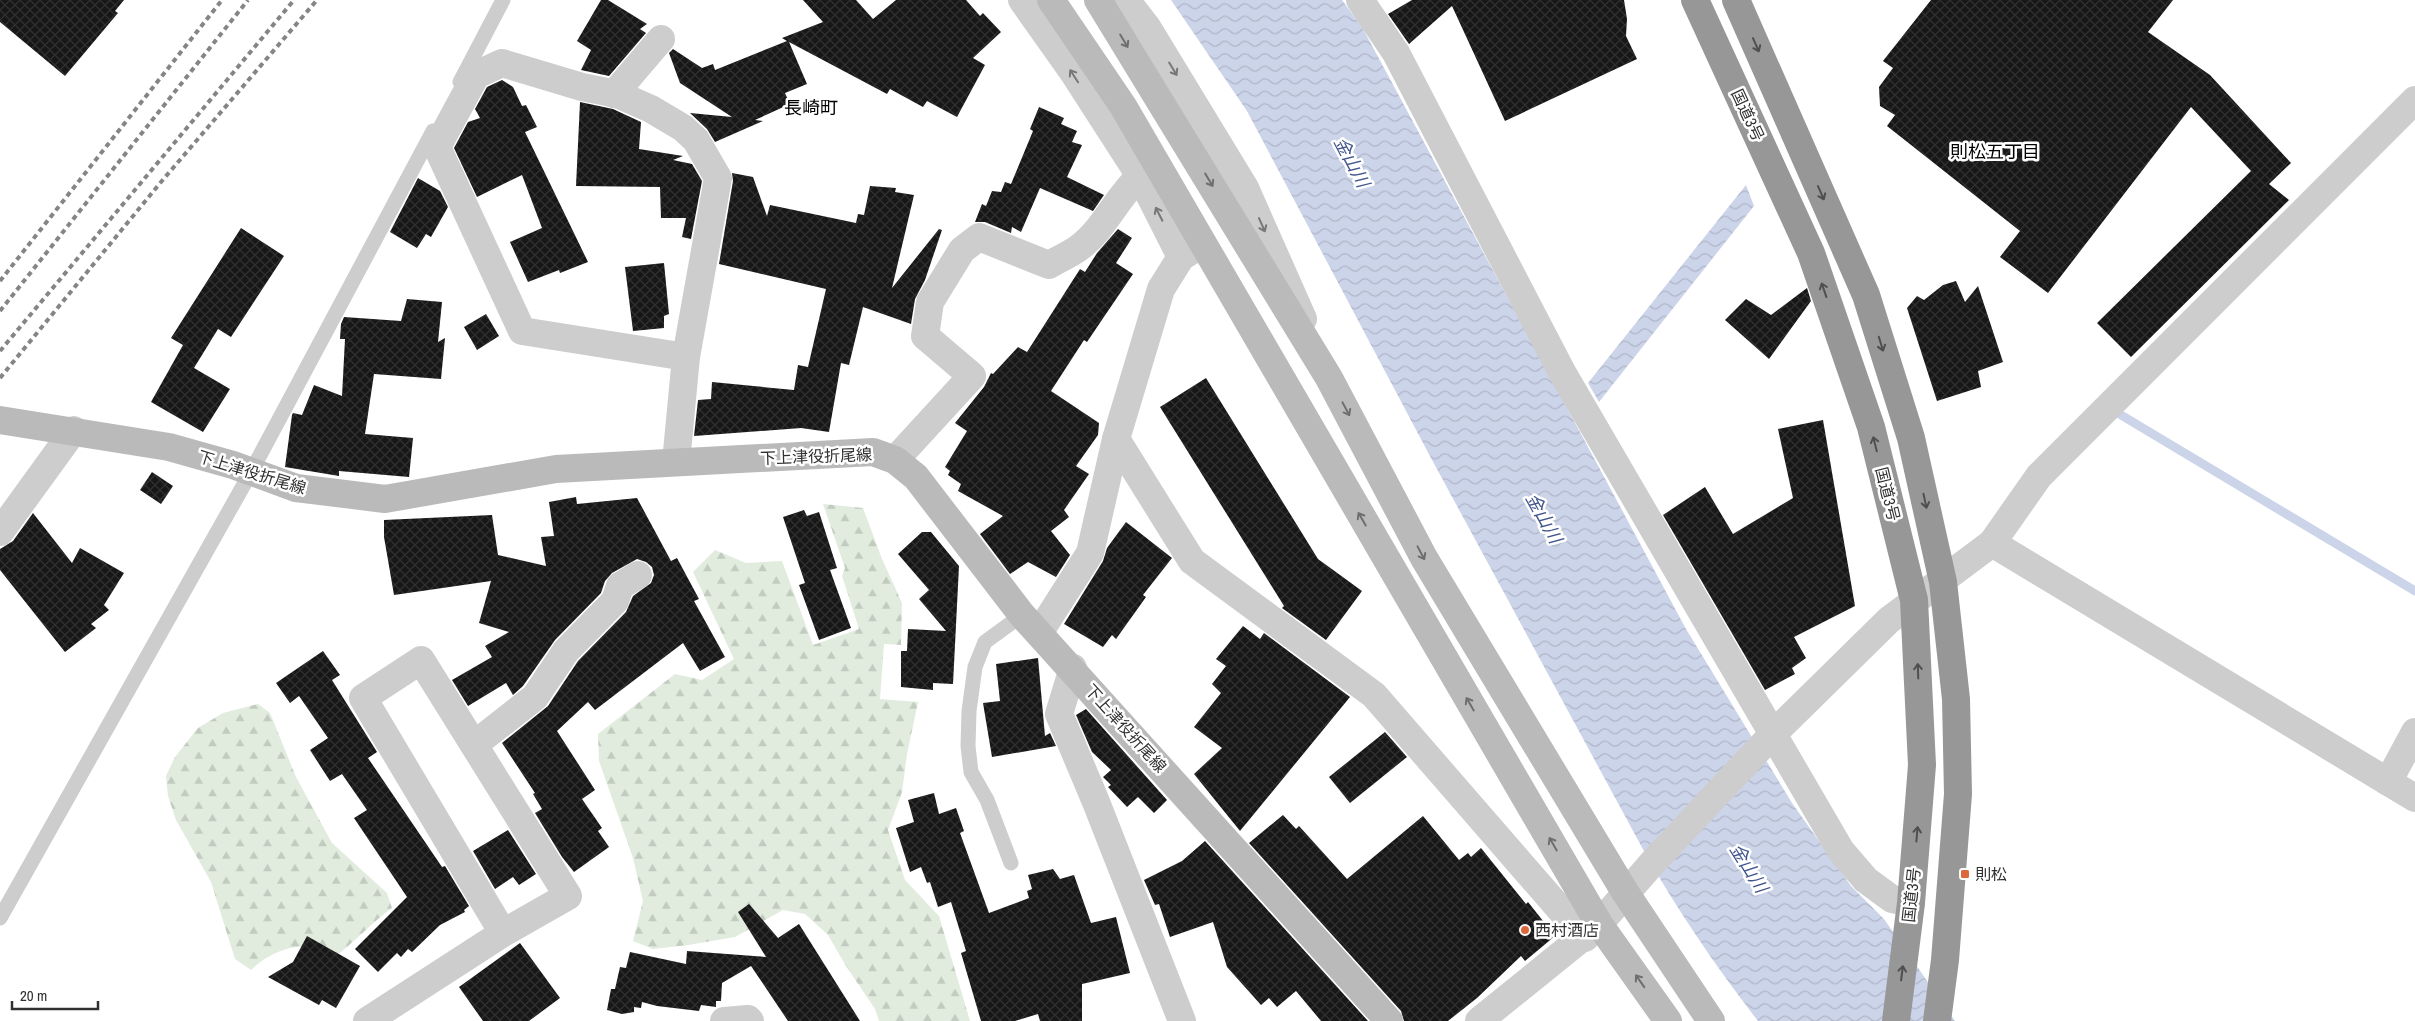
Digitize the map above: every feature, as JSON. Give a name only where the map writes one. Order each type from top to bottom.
[{"type":"highway","name":"国道3号","points":[[1695,0],[1811,253],[1871,427],[1914,600],[1922,765],[1910,910],[1896,1021]]},
{"type":"highway","name":"国道3号","points":[[1736,0],[1866,295],[1911,438],[1942,582],[1956,699],[1958,794],[1945,960],[1938,1021]]},
{"type":"street","points":[[1022,0],[1192,251],[1592,931]]},
{"type":"street","points":[[1098,0],[1329,378],[1424,558],[1625,892],[1711,1021]]},
{"type":"street","points":[[1126,0],[1147,27],[1245,188],[1329,378]]},
{"type":"street","points":[[1360,0],[1396,53],[1562,372],[1841,851],[1866,880],[1910,910]]},
{"type":"street","points":[[1052,1],[1123,106],[1192,251]]},
{"type":"street","points":[[614,94],[660,39]]},
{"type":"street","points":[[676,462],[686,357],[718,178],[696,140],[683,128],[651,109],[614,94],[502,63],[476,75],[437,147],[522,331],[686,357]]},
{"type":"street","points":[[1479,1021],[1592,931],[1625,892],[1772,734],[1889,620],[1992,543],[2039,476],[2415,100]]},
{"type":"street","points":[[895,460],[972,376],[925,336],[930,302],[962,250],[979,237],[1050,265],[1080,247],[1096,231],[1126,190],[1140,176]]},
{"type":"street","points":[[1031,624],[1090,553],[1116,439],[1161,289],[1192,251]]},
{"type":"street","name":"下上津役折尾線","points":[[0,420],[28,426],[74,430],[169,447],[234,465],[296,488],[385,499],[556,469],[874,452],[895,460],[916,477],[1031,624],[1073,668],[1389,1021]]},
{"type":"street","points":[[0,532],[74,430]]},
{"type":"street","points":[[1116,439],[1192,561],[1374,695],[1592,931],[1668,1021]]},
{"type":"street","points":[[1992,543],[2415,798]]},
{"type":"street","points":[[475,744],[535,696],[566,651],[615,600],[620,586],[638,575]]},
{"type":"street","points":[[368,1021],[503,933],[568,896],[421,660],[363,698],[503,933]]},
{"type":"street","points":[[1073,668],[1059,714],[1096,802],[1182,1021]]},
{"type":"street","points":[[2388,782],[2415,732]]},
{"type":"street","points":[[724,1021],[748,1019],[750,1021]]},
{"type":"lane","points":[[0,918],[250,472],[503,0]]},
{"type":"lane","points":[[1011,863],[987,800],[971,772],[968,746],[969,711],[975,667],[985,642],[1031,624]]},
{"type":"green space","points":[[823,504],[863,508],[882,559],[902,603],[901,645],[884,644],[880,699],[918,702],[907,754],[902,792],[888,830],[905,880],[939,916],[970,1021],[879,1021],[875,1009],[828,935],[805,914],[783,910],[735,937],[688,945],[653,949],[633,941],[643,901],[633,858],[599,761],[598,734],[675,674],[702,680],[734,659],[693,572],[715,550],[746,563],[782,561],[813,645],[859,629],[842,576],[845,568]]},
{"type":"green space","points":[[258,704],[270,713],[296,777],[332,843],[387,893],[392,908],[333,958],[318,949],[307,947],[290,948],[273,954],[251,970],[235,959],[211,882],[176,820],[168,796],[166,776],[175,757],[198,728],[223,713]]},
{"type":"water","name":"金山川","points":[[1171,0],[1342,0],[1362,27],[1686,629],[1792,803],[1851,886],[1884,919],[1955,1021],[1758,1021],[1698,939],[1645,853],[1431,458],[1247,111]]},
{"type":"water","points":[[1746,185],[1754,206],[1599,402],[1588,383]]},
{"type":"building","points":[[0,0],[124,0],[115,11],[118,13],[65,76],[0,22]]},
{"type":"building","points":[[601,0],[608,0],[647,24],[640,29],[646,33],[609,76],[581,70],[591,50],[577,41]]},
{"type":"building","points":[[803,0],[856,0],[873,19],[896,0],[966,0],[980,16],[983,13],[1001,32],[973,58],[985,65],[957,117],[927,101],[923,107],[890,89],[887,94],[789,42],[807,84],[785,93],[790,104],[755,120],[763,121],[715,142],[707,129],[690,113],[732,117],[680,83],[669,53],[673,49],[702,68],[713,64],[715,70],[787,41],[782,38],[823,22]]},
{"type":"building","points":[[1412,0],[1624,0],[1627,19],[1626,36],[1637,59],[1505,121],[1452,6],[1409,44],[1388,14]]},
{"type":"building","points":[[1931,0],[2173,0],[2148,32],[2210,75],[2291,163],[2269,184],[2289,200],[2131,357],[2097,323],[2251,171],[2191,107],[2048,293],[2000,257],[2020,231],[1887,126],[1895,115],[1880,106],[1879,87],[1893,68],[1883,61]]},
{"type":"building","points":[[502,80],[513,87],[522,106],[526,105],[537,127],[525,132],[588,262],[560,273],[559,270],[528,282],[510,242],[542,228],[522,175],[477,197],[454,148],[468,122],[480,118],[475,109],[487,87]]},
{"type":"building","points":[[580,102],[613,109],[641,122],[639,149],[683,156],[673,160],[692,164],[702,181],[691,239],[682,237],[686,218],[661,218],[660,187],[576,186]]},
{"type":"building","points":[[1039,107],[1064,118],[1061,124],[1077,131],[1072,142],[1082,145],[1067,177],[1104,195],[1093,211],[1040,188],[1021,232],[1012,227],[1011,233],[985,222],[975,222],[982,204],[986,206],[992,191],[1001,192],[1005,182],[1011,184],[1033,131],[1030,129]]},
{"type":"building","points":[[732,173],[753,177],[767,216],[770,205],[856,223],[858,214],[864,215],[870,186],[896,188],[895,192],[914,195],[892,288],[939,229],[942,230],[925,280],[915,299],[911,324],[863,307],[849,365],[841,363],[829,432],[801,428],[694,436],[698,400],[711,399],[712,382],[794,390],[798,365],[808,367],[826,289],[719,264],[733,181]]},
{"type":"building","points":[[418,178],[440,191],[448,207],[431,237],[426,234],[417,248],[390,232]]},
{"type":"building","points":[[241,228],[284,256],[231,337],[218,329],[194,368],[230,389],[203,432],[151,402],[183,345],[171,338]]},
{"type":"building","points":[[1118,229],[1132,238],[1116,263],[1133,274],[1087,342],[1084,340],[1051,391],[1099,423],[1098,435],[1076,466],[1089,474],[1064,510],[1069,517],[1051,531],[1070,555],[1056,577],[1028,562],[1010,574],[980,534],[1003,516],[958,491],[961,484],[948,475],[950,471],[945,467],[967,431],[955,423],[984,387],[991,373],[993,374],[1018,347],[1027,352],[1080,269],[1085,272],[1097,253]]},
{"type":"building","points":[[664,263],[669,314],[664,316],[664,328],[633,331],[625,267]]},
{"type":"building","points":[[1956,281],[1965,302],[1978,286],[2003,362],[1978,371],[1981,387],[1937,401],[1907,308],[1917,296],[1924,300],[1943,285]]},
{"type":"building","points":[[1807,288],[1811,301],[1769,359],[1725,320],[1746,299],[1771,315]]},
{"type":"building","points":[[407,299],[442,302],[438,342],[445,338],[441,379],[374,374],[365,434],[413,438],[409,477],[339,471],[339,476],[285,467],[292,415],[293,413],[302,415],[314,385],[342,396],[345,339],[340,339],[341,324],[344,317],[401,321]]},
{"type":"building","points":[[486,314],[499,336],[477,350],[464,327]]},
{"type":"building","points":[[1206,378],[1318,559],[1362,591],[1326,640],[1282,608],[1284,606],[1160,407]]},
{"type":"building","points":[[1823,420],[1855,606],[1794,637],[1806,658],[1792,668],[1795,674],[1765,690],[1663,515],[1705,487],[1733,534],[1793,498],[1778,429]]},
{"type":"building","points":[[152,472],[173,486],[161,504],[140,490]]},
{"type":"building","points":[[576,497],[577,504],[637,498],[671,561],[677,558],[699,599],[694,601],[725,657],[700,671],[683,643],[595,710],[588,702],[557,731],[595,790],[582,799],[602,828],[598,831],[609,847],[574,872],[562,857],[535,813],[542,809],[533,794],[535,793],[502,743],[548,706],[578,661],[626,612],[633,596],[651,583],[654,575],[652,567],[646,562],[637,559],[612,573],[605,581],[601,593],[555,640],[523,686],[513,695],[506,683],[468,706],[452,680],[492,657],[485,646],[509,632],[479,623],[491,581],[394,595],[384,537],[384,520],[492,515],[498,555],[546,566],[541,537],[554,536],[549,502]]},
{"type":"building","points":[[804,510],[807,516],[819,512],[837,568],[830,570],[851,628],[819,640],[799,585],[805,583],[783,517]]},
{"type":"building","points":[[33,513],[72,563],[80,548],[124,573],[104,605],[109,610],[91,624],[96,628],[65,652],[0,570],[0,549],[13,541]]},
{"type":"building","points":[[1126,522],[1172,558],[1143,595],[1146,597],[1116,639],[1112,635],[1103,647],[1064,624],[1103,561],[1107,548]]},
{"type":"building","points":[[922,532],[931,532],[959,566],[953,684],[933,683],[933,690],[901,687],[901,651],[907,651],[908,629],[946,631],[919,599],[929,590],[898,554]]},
{"type":"building","points":[[1243,626],[1260,639],[1264,633],[1350,697],[1240,831],[1194,774],[1222,748],[1194,727],[1221,693],[1212,684],[1226,666],[1216,659]]},
{"type":"building","points":[[323,651],[340,675],[332,680],[377,752],[368,758],[442,867],[445,866],[469,906],[464,910],[465,912],[440,925],[412,952],[408,949],[401,957],[397,953],[378,972],[355,949],[407,897],[354,818],[367,810],[342,774],[330,781],[310,750],[328,738],[299,696],[290,703],[276,683]]},
{"type":"building","points":[[1038,658],[1045,736],[1050,733],[1056,746],[992,757],[983,703],[1000,701],[996,664]]},
{"type":"building","points":[[1086,709],[1167,800],[1154,813],[1138,797],[1127,807],[1108,787],[1111,785],[1103,777],[1111,770],[1092,752],[1076,715]]},
{"type":"building","points":[[1385,732],[1407,757],[1350,803],[1329,777]]},
{"type":"building","points":[[934,793],[939,814],[956,808],[964,831],[960,833],[989,913],[1029,898],[1027,891],[1032,889],[1028,875],[1053,869],[1060,879],[1074,875],[1091,923],[1116,917],[1130,973],[1082,984],[1082,1021],[1040,1021],[1038,1014],[1015,1021],[981,1021],[961,953],[966,951],[951,902],[938,907],[930,882],[927,883],[921,867],[910,872],[896,828],[914,822],[908,800]]},
{"type":"building","points":[[1283,815],[1296,829],[1299,826],[1347,879],[1423,816],[1459,860],[1468,853],[1471,857],[1481,848],[1526,904],[1528,902],[1555,936],[1525,961],[1521,956],[1477,998],[1448,1021],[1404,1021],[1401,1011],[1249,843]]},
{"type":"building","points":[[508,830],[536,874],[519,885],[513,877],[495,889],[473,851]]},
{"type":"building","points":[[1205,841],[1368,1021],[1321,1021],[1296,991],[1277,1007],[1269,998],[1261,1005],[1227,967],[1213,922],[1170,937],[1159,904],[1155,905],[1144,880],[1182,861]]},
{"type":"building","points":[[749,904],[778,938],[799,924],[860,1021],[788,1021],[751,966],[722,983],[721,1001],[716,1001],[716,1007],[701,1005],[699,1011],[657,1006],[642,1002],[641,1008],[634,1007],[634,1012],[622,1014],[607,1010],[611,989],[615,989],[620,967],[626,968],[630,952],[686,964],[687,951],[766,957],[738,912]]},
{"type":"building","points":[[307,936],[360,966],[336,1008],[322,1000],[319,1005],[268,977],[293,962]]},
{"type":"building","points":[[520,943],[560,998],[529,1021],[483,1021],[459,987]]},
{"type":"waterway","points":[[2116,412],[2415,591]]},
{"type":"railway","points":[[0,281],[222,0]]},
{"type":"railway","points":[[0,311],[248,0]]},
{"type":"railway","points":[[0,351],[294,0]]},
{"type":"railway","points":[[0,378],[161,182],[317,0]]},
{"type":"place","name":"則松","points":[[1965,874]]},
{"type":"place","name":"西村酒店","points":[[1525,930]]},
{"type":"district","name":"長崎町","points":[[811,107]]},
{"type":"district","name":"則松五丁目","points":[[1995,151]]}]
